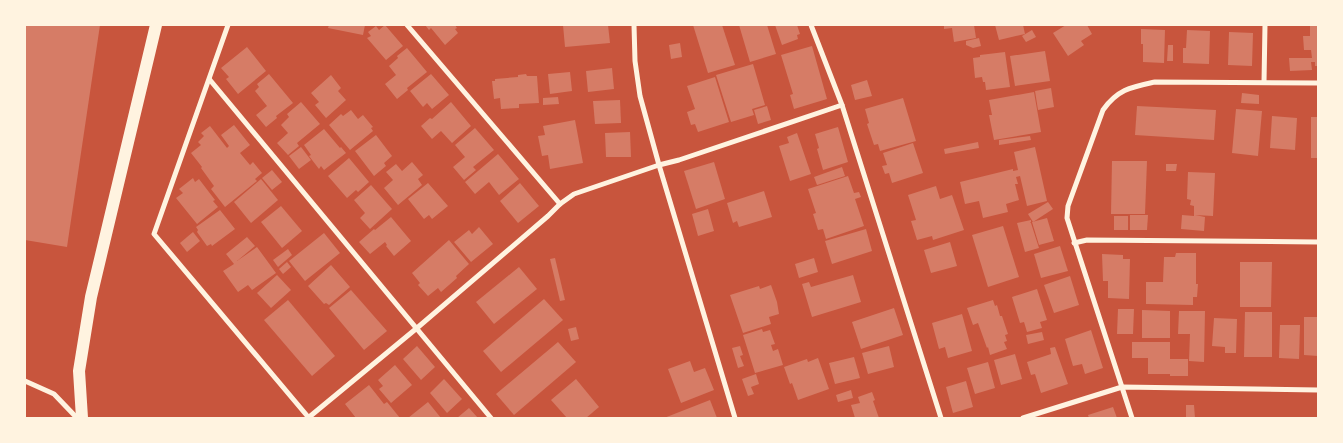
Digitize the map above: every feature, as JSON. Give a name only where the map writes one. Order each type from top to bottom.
[{"type":"main road","points":[[82,418],[79,371],[91,297],[156,25]]},
{"type":"street","points":[[228,25],[154,234],[309,418],[574,194],[842,105]]},
{"type":"street","points":[[407,25],[560,204]]},
{"type":"street","points":[[634,25],[635,62],[640,96],[735,418]]},
{"type":"street","points":[[811,25],[842,105],[941,418]]},
{"type":"street","points":[[1264,82],[1265,25]]},
{"type":"street","points":[[210,80],[492,418]]},
{"type":"street","points":[[1132,418],[1067,218],[1068,206],[1103,110],[1110,101],[1131,87],[1155,82],[1318,83]]},
{"type":"street","points":[[1074,243],[1087,240],[1318,242]]},
{"type":"street","points":[[25,381],[54,394],[77,418]]},
{"type":"street","points":[[1023,418],[1122,387],[1318,390]]},
{"type":"building","points":[[25,25],[100,25],[67,247],[25,240]]},
{"type":"building","points":[[329,25],[365,25],[363,35],[328,28]]},
{"type":"building","points":[[385,25],[403,46],[386,60],[367,38],[371,36],[368,32],[376,26],[379,30]]},
{"type":"building","points":[[425,25],[455,25],[458,33],[445,45],[431,28],[429,30]]},
{"type":"building","points":[[563,25],[608,25],[610,43],[565,47]]},
{"type":"building","points":[[693,25],[722,25],[735,65],[708,73]]},
{"type":"building","points":[[739,25],[767,25],[776,54],[750,62]]},
{"type":"building","points":[[775,25],[797,25],[800,34],[797,35],[798,39],[782,45]]},
{"type":"building","points":[[944,25],[974,25],[976,38],[954,42],[952,28],[944,29]]},
{"type":"building","points":[[995,25],[1023,25],[1025,34],[999,40]]},
{"type":"building","points":[[1066,25],[1087,25],[1092,34],[1081,41],[1084,45],[1068,56],[1053,33]]},
{"type":"building","points":[[1310,25],[1318,25],[1318,66],[1315,66],[1315,62],[1311,62],[1312,70],[1290,71],[1289,58],[1312,58],[1311,50],[1304,50],[1303,36],[1310,36]]},
{"type":"building","points":[[1141,29],[1165,30],[1164,63],[1143,62]]},
{"type":"building","points":[[1032,30],[1036,37],[1026,42],[1022,36]]},
{"type":"building","points":[[1187,30],[1210,31],[1209,64],[1183,63],[1183,48],[1186,48]]},
{"type":"building","points":[[1229,32],[1253,33],[1252,66],[1228,65]]},
{"type":"building","points":[[979,38],[981,46],[973,48],[966,45],[966,41]]},
{"type":"building","points":[[680,43],[682,57],[671,59],[669,45]]},
{"type":"building","points":[[1168,45],[1173,45],[1173,61],[1167,61]]},
{"type":"building","points":[[812,46],[827,99],[794,109],[790,95],[793,94],[781,55]]},
{"type":"building","points":[[247,47],[266,71],[238,94],[226,79],[229,77],[221,68]]},
{"type":"building","points":[[407,48],[427,72],[397,99],[385,84],[396,75],[389,66]]},
{"type":"building","points":[[1045,51],[1050,81],[1015,86],[1010,56]]},
{"type":"building","points":[[1005,52],[1010,87],[986,90],[982,77],[975,78],[973,58],[980,57],[980,55]]},
{"type":"building","points":[[753,64],[765,105],[752,109],[754,115],[731,122],[716,75]]},
{"type":"building","points":[[612,68],[614,89],[588,92],[586,71]]},
{"type":"building","points":[[570,72],[572,91],[550,94],[548,74]]},
{"type":"building","points":[[269,74],[293,103],[276,116],[277,118],[266,127],[256,115],[267,106],[255,91],[259,87],[257,84]]},
{"type":"building","points":[[431,74],[449,95],[432,109],[427,103],[423,107],[410,91]]},
{"type":"building","points":[[526,74],[527,76],[537,76],[539,103],[519,104],[519,108],[501,109],[500,98],[494,99],[492,81]]},
{"type":"building","points":[[331,75],[341,88],[338,91],[346,100],[326,118],[315,105],[319,102],[311,93]]},
{"type":"building","points":[[715,77],[729,122],[698,132],[695,124],[691,125],[687,112],[695,109],[687,86]]},
{"type":"building","points":[[867,80],[872,96],[855,100],[851,85]]},
{"type":"building","points":[[1051,88],[1054,107],[1038,110],[1035,91]]},
{"type":"building","points":[[1034,92],[1041,132],[994,140],[989,115],[992,115],[989,100]]},
{"type":"building","points":[[1242,93],[1259,95],[1259,104],[1241,103]]},
{"type":"building","points":[[558,97],[559,104],[543,105],[543,98]]},
{"type":"building","points":[[903,98],[916,141],[880,151],[878,144],[874,145],[867,124],[869,123],[865,109]]},
{"type":"building","points":[[620,100],[621,123],[595,124],[593,101]]},
{"type":"building","points":[[301,102],[320,124],[297,143],[299,146],[288,155],[277,143],[288,133],[281,125],[289,117],[287,114]]},
{"type":"building","points":[[451,102],[471,126],[452,143],[441,131],[432,139],[421,126]]},
{"type":"building","points":[[767,106],[771,120],[758,124],[754,110]]},
{"type":"building","points":[[1137,106],[1216,110],[1214,140],[1135,135]]},
{"type":"building","points":[[1236,109],[1262,111],[1258,156],[1232,153]]},
{"type":"building","points":[[351,110],[358,119],[363,115],[373,127],[371,128],[373,131],[350,150],[329,125],[341,114],[343,116]]},
{"type":"building","points":[[1272,116],[1297,118],[1295,150],[1270,148]]},
{"type":"building","points":[[1311,117],[1318,117],[1318,158],[1311,158]]},
{"type":"building","points":[[575,120],[583,163],[550,169],[548,155],[542,156],[538,136],[545,135],[543,126]]},
{"type":"building","points":[[234,125],[250,145],[240,153],[250,165],[253,162],[262,173],[255,179],[257,181],[225,207],[211,189],[214,186],[191,153],[201,145],[198,142],[204,136],[201,133],[210,126],[227,148],[229,146],[221,135]]},
{"type":"building","points":[[838,127],[848,162],[823,170],[815,134]]},
{"type":"building","points":[[475,128],[494,150],[473,167],[476,170],[464,180],[453,167],[465,157],[455,145]]},
{"type":"building","points":[[324,129],[346,153],[324,170],[321,166],[319,169],[309,156],[311,155],[304,145]]},
{"type":"building","points":[[630,132],[631,157],[606,157],[605,133]]},
{"type":"building","points":[[797,133],[811,174],[790,181],[779,146],[789,143],[787,137]]},
{"type":"building","points":[[376,135],[392,156],[384,163],[386,166],[374,176],[355,151]]},
{"type":"building","points":[[1030,136],[1031,140],[999,145],[999,140]]},
{"type":"building","points":[[978,142],[979,148],[945,154],[944,149]]},
{"type":"building","points":[[913,143],[923,173],[892,183],[889,173],[885,174],[882,166],[887,165],[883,153]]},
{"type":"building","points":[[301,147],[311,160],[299,169],[289,156]]},
{"type":"building","points":[[1035,147],[1047,201],[1027,206],[1020,176],[1016,177],[1018,184],[1015,184],[1019,200],[1006,204],[1008,212],[983,218],[979,201],[965,204],[960,182],[1013,169],[1013,171],[1018,170],[1014,152]]},
{"type":"building","points":[[498,154],[519,179],[499,195],[489,182],[475,194],[465,182]]},
{"type":"building","points":[[349,158],[369,182],[358,192],[356,190],[347,198],[328,176]]},
{"type":"building","points":[[1112,161],[1147,161],[1145,214],[1111,214]]},
{"type":"building","points":[[412,162],[423,175],[418,179],[422,185],[398,205],[384,188],[393,180],[386,172],[396,164],[402,171]]},
{"type":"building","points":[[714,162],[725,199],[696,209],[684,171]]},
{"type":"building","points":[[1166,164],[1177,164],[1176,171],[1166,171]]},
{"type":"building","points":[[842,167],[845,176],[817,185],[814,177]]},
{"type":"building","points":[[272,170],[282,182],[272,190],[262,178]]},
{"type":"building","points":[[1188,172],[1215,173],[1213,216],[1195,215],[1205,217],[1204,231],[1181,229],[1182,215],[1194,216],[1194,206],[1190,205],[1191,200],[1187,199]]},
{"type":"building","points":[[848,176],[854,193],[859,192],[861,197],[855,199],[864,226],[826,239],[823,229],[818,230],[813,214],[816,213],[808,189]]},
{"type":"building","points":[[193,178],[195,182],[199,179],[218,207],[197,224],[176,198],[183,193],[179,189]]},
{"type":"building","points":[[261,179],[278,200],[251,223],[234,202]]},
{"type":"building","points":[[428,183],[448,206],[432,219],[429,215],[424,219],[408,199]]},
{"type":"building","points":[[520,183],[539,206],[518,223],[500,201]]},
{"type":"building","points":[[371,185],[392,209],[370,229],[360,218],[365,213],[354,200]]},
{"type":"building","points":[[936,186],[940,199],[952,195],[964,230],[933,240],[932,236],[917,240],[911,221],[916,220],[908,195]]},
{"type":"building","points":[[764,191],[772,217],[739,227],[737,221],[733,223],[727,203]]},
{"type":"building","points":[[1048,202],[1053,209],[1033,222],[1028,214]]},
{"type":"building","points":[[281,206],[302,231],[282,248],[261,222]]},
{"type":"building","points":[[708,209],[714,231],[698,236],[692,214]]},
{"type":"building","points":[[220,210],[235,229],[212,246],[211,244],[207,246],[197,232],[196,227]]},
{"type":"building","points":[[1130,215],[1148,215],[1147,230],[1130,230]]},
{"type":"building","points":[[1114,216],[1128,216],[1128,230],[1114,230]]},
{"type":"building","points":[[391,217],[411,241],[394,256],[385,242],[370,254],[359,242]]},
{"type":"building","points":[[1047,218],[1054,241],[1039,245],[1032,222]]},
{"type":"building","points":[[1031,220],[1030,223],[1039,248],[1025,252],[1017,223]]},
{"type":"building","points":[[1003,226],[1019,277],[988,287],[972,235]]},
{"type":"building","points":[[479,227],[493,244],[471,262],[454,242],[469,230],[472,234]]},
{"type":"building","points":[[866,229],[872,251],[832,264],[825,241]]},
{"type":"building","points":[[193,232],[200,241],[187,252],[180,243]]},
{"type":"building","points":[[324,233],[340,253],[305,281],[289,261]]},
{"type":"building","points":[[247,237],[255,246],[237,261],[257,247],[276,273],[252,290],[248,285],[238,292],[223,271],[234,264],[226,254]]},
{"type":"building","points":[[449,240],[469,264],[441,292],[438,288],[428,296],[418,285],[420,283],[412,273]]},
{"type":"building","points":[[950,242],[957,266],[931,273],[924,250]]},
{"type":"building","points":[[1060,246],[1068,271],[1041,278],[1034,254]]},
{"type":"building","points":[[288,249],[292,255],[278,267],[273,260]]},
{"type":"building","points":[[1176,253],[1196,253],[1196,284],[1198,284],[1197,297],[1193,297],[1193,305],[1146,304],[1146,282],[1163,282],[1164,257],[1175,257]]},
{"type":"building","points":[[1102,254],[1123,255],[1123,259],[1130,259],[1129,299],[1108,298],[1108,281],[1103,281]]},
{"type":"building","points":[[555,258],[565,300],[560,301],[550,259]]},
{"type":"building","points":[[814,258],[818,272],[799,278],[795,264]]},
{"type":"building","points":[[287,262],[291,267],[283,274],[279,269]]},
{"type":"building","points":[[1240,262],[1272,262],[1271,307],[1240,307]]},
{"type":"building","points":[[331,265],[350,287],[329,305],[324,304],[308,286]]},
{"type":"building","points":[[519,267],[537,289],[494,324],[476,302]]},
{"type":"building","points":[[277,275],[291,290],[271,308],[257,293]]},
{"type":"building","points":[[853,275],[861,302],[812,317],[802,284],[809,282],[811,287]]},
{"type":"building","points":[[1070,276],[1079,305],[1054,313],[1044,285]]},
{"type":"building","points":[[771,285],[779,314],[769,317],[771,324],[743,333],[730,295],[759,286],[760,289]]},
{"type":"building","points":[[1037,289],[1047,320],[1040,322],[1042,328],[1027,332],[1024,322],[1020,323],[1012,297]]},
{"type":"building","points":[[351,290],[387,331],[364,350],[329,308]]},
{"type":"building","points":[[544,299],[563,320],[501,372],[483,351]]},
{"type":"building","points":[[288,300],[335,356],[312,376],[264,320]]},
{"type":"building","points":[[993,300],[995,306],[997,305],[1000,316],[1002,316],[1008,334],[1005,335],[1007,341],[1004,342],[1007,349],[990,355],[978,323],[973,325],[967,308]]},
{"type":"building","points":[[894,308],[903,335],[861,349],[852,322]]},
{"type":"building","points":[[1118,309],[1134,309],[1133,334],[1117,334]]},
{"type":"building","points":[[1142,310],[1170,311],[1170,338],[1142,338]]},
{"type":"building","points":[[1179,311],[1205,311],[1204,362],[1189,361],[1190,334],[1178,334]]},
{"type":"building","points":[[1245,312],[1272,312],[1272,357],[1244,357]]},
{"type":"building","points":[[962,314],[972,351],[948,358],[945,347],[939,349],[932,323]]},
{"type":"building","points":[[1304,317],[1318,317],[1318,356],[1304,355]]},
{"type":"building","points":[[1214,318],[1237,319],[1236,353],[1225,353],[1225,347],[1212,346]]},
{"type":"building","points":[[1280,325],[1300,325],[1299,359],[1279,358]]},
{"type":"building","points":[[576,327],[579,339],[571,341],[568,329]]},
{"type":"building","points":[[762,329],[763,332],[770,330],[775,344],[771,345],[773,351],[778,349],[783,365],[755,373],[743,335]]},
{"type":"building","points":[[1091,330],[1103,368],[1085,374],[1082,364],[1073,366],[1065,339]]},
{"type":"building","points":[[1042,332],[1044,340],[1028,344],[1026,335]]},
{"type":"building","points":[[558,342],[576,362],[514,415],[496,394]]},
{"type":"building","points":[[1132,342],[1170,342],[1170,359],[1188,359],[1188,376],[1148,374],[1148,358],[1132,358]]},
{"type":"building","points":[[417,346],[435,367],[421,380],[403,359]]},
{"type":"building","points":[[740,346],[743,355],[740,356],[744,366],[738,368],[732,348]]},
{"type":"building","points":[[889,346],[894,367],[868,374],[862,353]]},
{"type":"building","points":[[1055,347],[1068,384],[1041,393],[1035,374],[1031,375],[1027,362],[1051,354],[1050,348]]},
{"type":"building","points":[[1015,354],[1022,379],[1001,385],[994,360]]},
{"type":"building","points":[[854,357],[860,378],[835,384],[829,363]]},
{"type":"building","points":[[818,358],[829,389],[798,400],[784,367],[807,359],[808,362]]},
{"type":"building","points":[[690,361],[694,372],[705,368],[714,390],[681,403],[668,369]]},
{"type":"building","points":[[988,362],[995,388],[975,394],[967,368]]},
{"type":"building","points":[[395,365],[412,385],[391,403],[379,389],[383,386],[378,380]]},
{"type":"building","points":[[756,374],[759,384],[751,387],[754,394],[748,396],[742,379]]},
{"type":"building","points":[[444,379],[462,399],[447,413],[430,393]]},
{"type":"building","points":[[576,379],[599,407],[586,418],[567,418],[551,400]]},
{"type":"building","points":[[966,381],[973,407],[953,413],[946,387]]},
{"type":"building","points":[[369,385],[384,404],[387,402],[400,418],[356,418],[345,404]]},
{"type":"building","points":[[851,390],[853,398],[838,402],[836,395]]},
{"type":"building","points":[[872,392],[879,418],[855,418],[851,405],[860,403],[858,397]]},
{"type":"building","points":[[710,400],[717,418],[664,418]]},
{"type":"building","points":[[428,402],[441,418],[408,418]]},
{"type":"building","points":[[1186,405],[1194,405],[1195,418],[1186,418]]},
{"type":"building","points":[[1113,407],[1117,418],[1089,418],[1088,415]]},
{"type":"building","points":[[469,408],[478,418],[457,418]]}]
